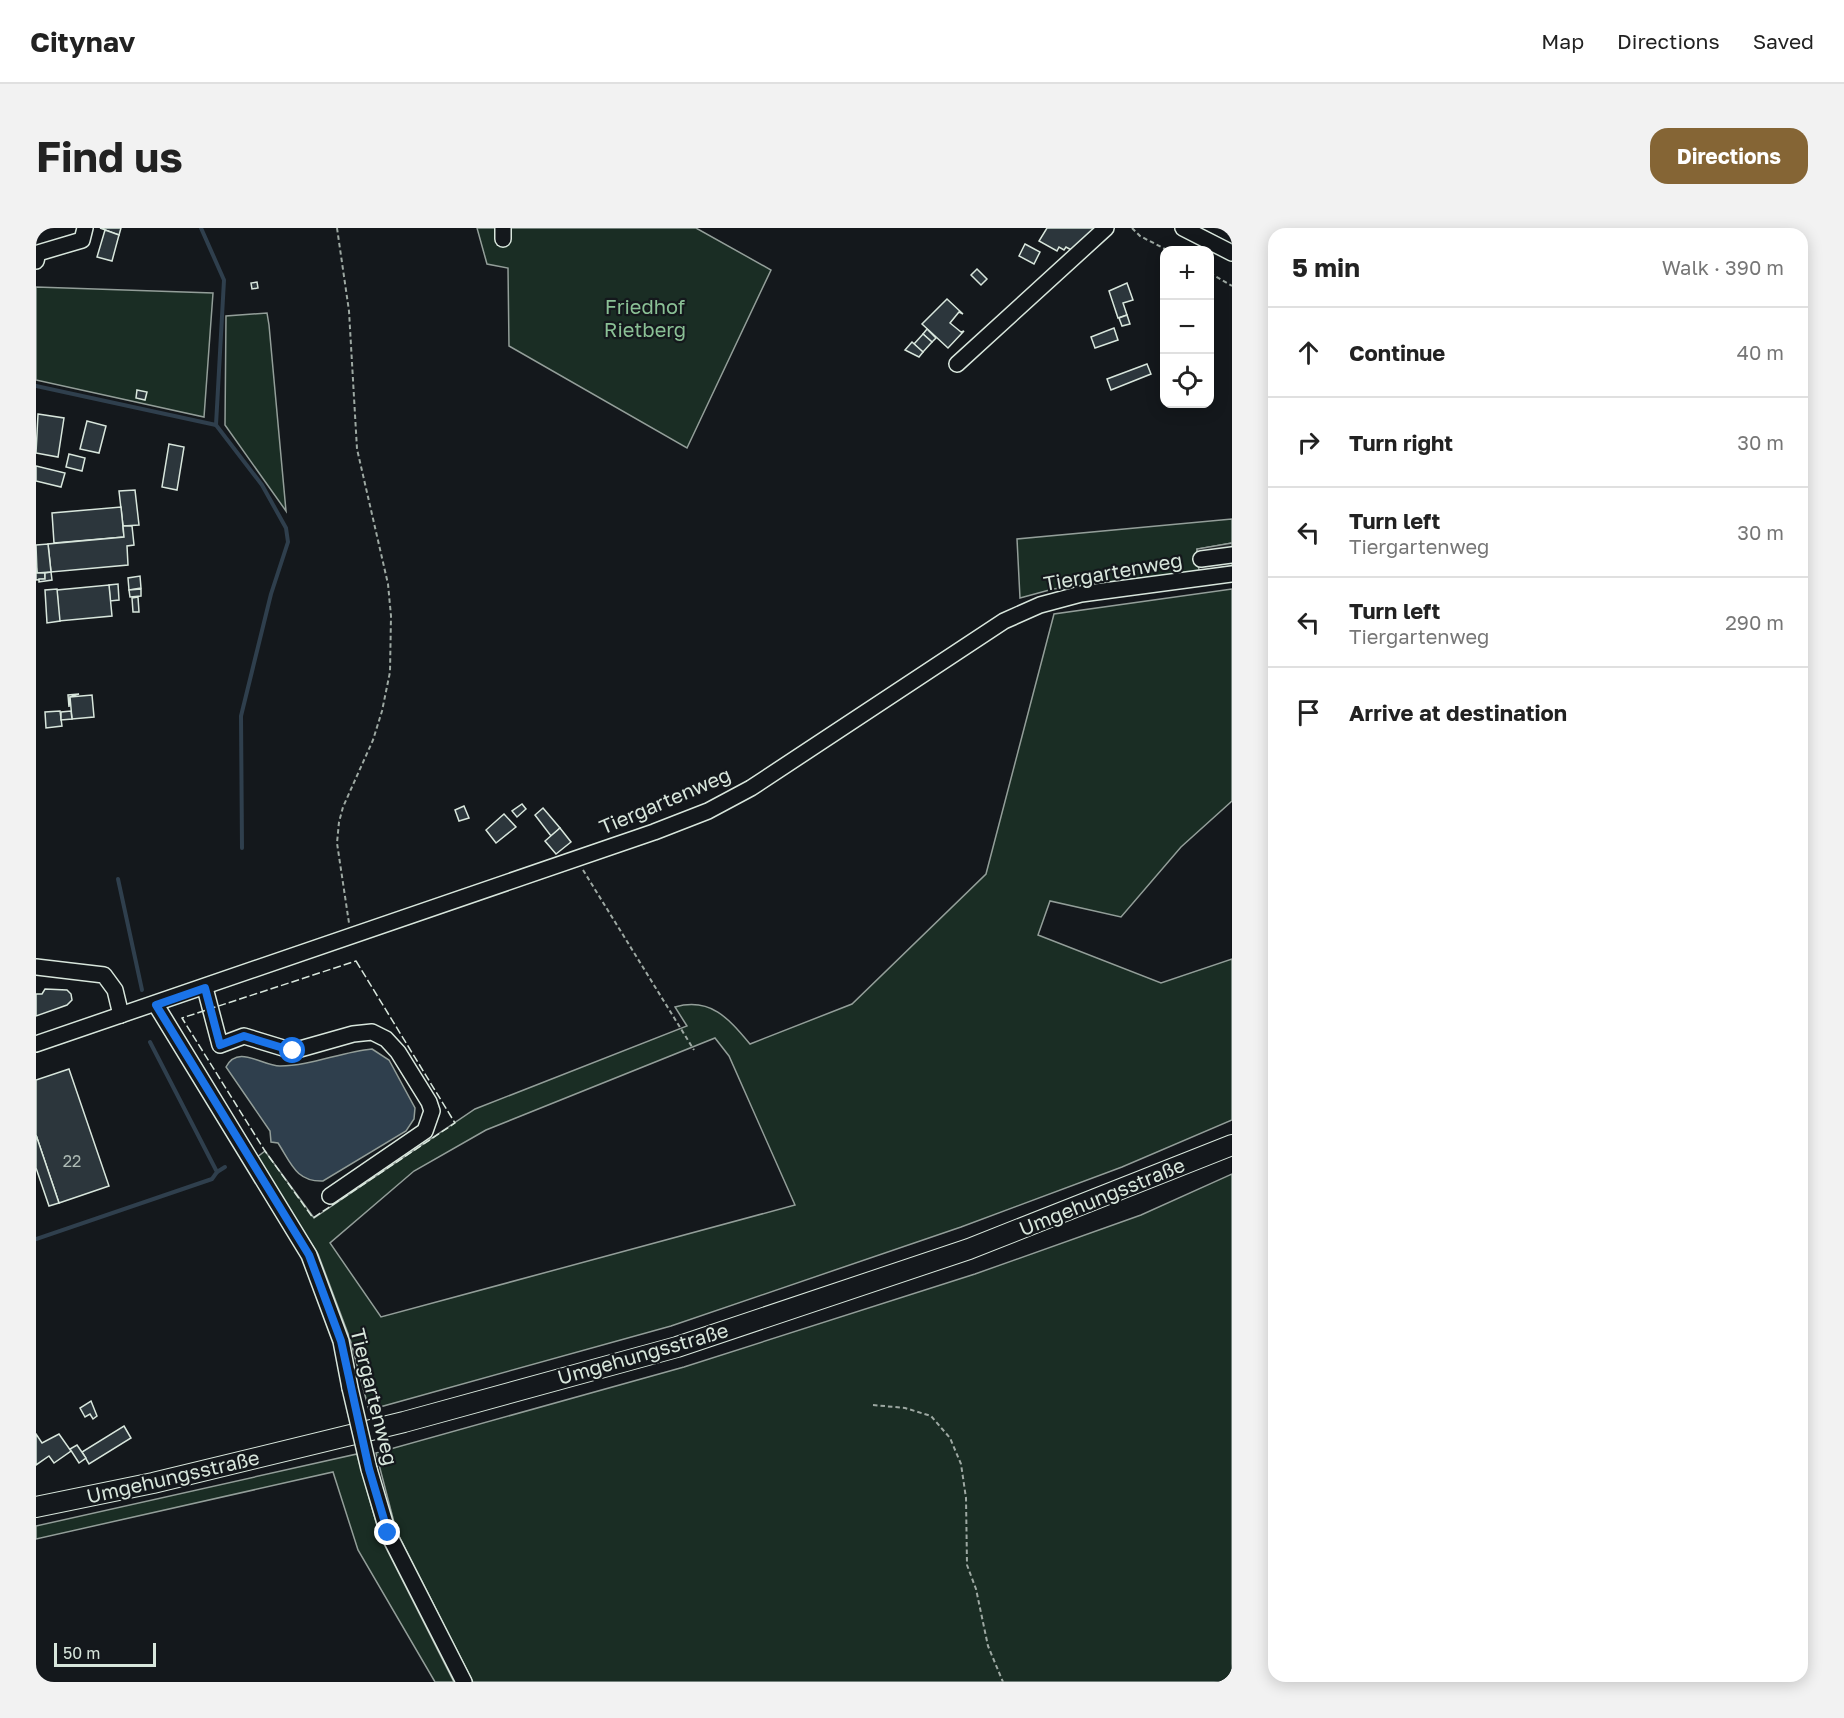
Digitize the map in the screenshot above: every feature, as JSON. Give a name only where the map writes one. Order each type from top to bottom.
[{"type":"main road","name":"Umgehungsstraße","points":[[36,1507],[153,1483],[393,1424],[677,1347],[969,1249],[1232,1145]]},
{"type":"street","points":[[36,261],[38,253],[82,240],[85,228]]},
{"type":"street","points":[[957,364],[1106,228]]},
{"type":"street","points":[[1183,228],[1232,253]]},
{"type":"street","points":[[1201,559],[1232,555]]},
{"type":"street","name":"Tiergartenweg","points":[[36,1044],[576,860],[708,811],[751,788],[1004,621],[1040,604],[1081,594],[1232,574]]},
{"type":"street","points":[[36,967],[104,975],[115,990],[121,1015]]},
{"type":"street","points":[[205,988],[220,1045],[244,1036],[293,1051],[353,1034],[372,1032],[386,1039],[398,1052],[429,1102],[432,1111],[425,1131],[330,1196]]},
{"type":"street","name":"Tiergartenweg","points":[[156,1005],[309,1255],[341,1341],[369,1469],[388,1533],[464,1682]]},
{"type":"path","points":[[337,228],[349,311],[357,448],[388,584],[391,616],[390,672],[382,711],[373,740],[343,807],[339,822],[338,843],[351,937]]},
{"type":"path","points":[[1132,228],[1140,236],[1160,246]]},
{"type":"path","points":[[1214,276],[1232,286]]},
{"type":"path","points":[[576,860],[694,1050]]},
{"type":"path","points":[[873,1406],[905,1408],[931,1416],[950,1438],[961,1464],[966,1498],[967,1565],[976,1589],[988,1646],[1003,1682]]},
{"type":"green space","name":"Friedhof Rietberg","points":[[477,228],[696,228],[771,270],[687,448],[509,346],[508,268],[487,264]]},
{"type":"green space","points":[[36,287],[213,293],[204,417],[36,380]]},
{"type":"green space","points":[[267,313],[286,511],[225,425],[226,316]]},
{"type":"green space","points":[[1232,519],[1232,543],[1197,549],[1199,571],[1053,589],[1020,598],[1017,539]]},
{"type":"green space","points":[[1232,589],[1232,801],[1181,847],[1121,917],[1050,901],[1038,935],[1161,983],[1232,959],[1232,1120],[1122,1167],[961,1227],[671,1326],[369,1410],[350,1339],[318,1254],[256,1158],[265,1151],[314,1218],[475,1109],[687,1026],[675,1007],[699,1005],[718,1012],[750,1044],[852,1004],[986,874],[1054,614]],"holes":[[[715,1038],[729,1056],[795,1205],[381,1317],[330,1243],[414,1171],[486,1130]]]},
{"type":"green space","points":[[1232,1174],[1232,1682],[473,1682],[396,1530],[376,1453],[684,1367],[975,1274],[1141,1215]]},
{"type":"green space","points":[[357,1454],[380,1536],[454,1682],[435,1682],[358,1550],[333,1472],[36,1539],[36,1526]]},
{"type":"shaded area","points":[[1232,543],[1232,566],[1199,571],[1197,549]]},
{"type":"water","points":[[372,1049],[389,1060],[415,1108],[414,1119],[406,1131],[323,1181],[300,1175],[278,1143],[271,1142],[270,1131],[226,1067],[231,1060],[237,1057],[251,1058],[280,1066]]},
{"type":"building","points":[[100,228],[121,228],[119,235]]},
{"type":"building","points":[[1047,228],[1097,228],[1075,252],[1066,247],[1064,250],[1059,247],[1057,251],[1039,241]]},
{"type":"building","points":[[105,230],[119,235],[112,261],[97,257]]},
{"type":"building","points":[[1025,244],[1040,252],[1034,264],[1019,256]]},
{"type":"building","points":[[977,269],[987,279],[981,285],[971,275]]},
{"type":"building","points":[[257,282],[258,288],[252,289],[251,283]]},
{"type":"building","points":[[1127,283],[1133,300],[1123,303],[1127,315],[1118,318],[1109,291]]},
{"type":"building","points":[[947,299],[963,314],[959,312],[950,323],[961,332],[964,331],[948,348],[922,324]]},
{"type":"building","points":[[1127,315],[1130,324],[1122,326],[1119,318]]},
{"type":"building","points":[[1114,328],[1118,340],[1095,348],[1091,337]]},
{"type":"building","points":[[927,329],[936,338],[932,342],[923,334]]},
{"type":"building","points":[[923,334],[932,342],[923,352],[914,344]]},
{"type":"building","points":[[912,342],[923,352],[919,357],[905,350]]},
{"type":"building","points":[[1147,364],[1151,374],[1111,390],[1107,379]]},
{"type":"building","points":[[137,390],[147,392],[145,400],[136,398]]},
{"type":"building","points":[[38,414],[64,418],[58,457],[36,453]]},
{"type":"building","points":[[87,421],[106,426],[99,453],[80,449]]},
{"type":"building","points":[[169,444],[184,447],[177,490],[162,487]]},
{"type":"building","points":[[69,454],[85,458],[82,471],[66,467]]},
{"type":"building","points":[[36,466],[65,473],[61,487],[36,481]]},
{"type":"building","points":[[135,490],[139,525],[123,526],[119,491]]},
{"type":"building","points":[[121,507],[124,537],[54,543],[52,513]]},
{"type":"building","points":[[123,526],[132,526],[134,545],[127,546],[128,565],[51,572],[48,544],[124,537]]},
{"type":"building","points":[[48,544],[51,572],[37,573],[36,545]]},
{"type":"building","points":[[36,565],[37,573],[45,573],[45,579],[36,580]]},
{"type":"building","points":[[51,572],[52,580],[39,582],[39,579],[45,579],[45,573]]},
{"type":"building","points":[[140,576],[141,588],[129,590],[128,578]]},
{"type":"building","points":[[118,584],[119,600],[110,601],[109,585]]},
{"type":"building","points":[[109,585],[112,616],[59,621],[57,590]]},
{"type":"building","points":[[57,589],[60,621],[47,623],[45,590]]},
{"type":"building","points":[[141,589],[141,596],[130,597],[129,590]]},
{"type":"building","points":[[138,597],[139,612],[133,612],[132,598]]},
{"type":"building","points":[[79,694],[70,697],[69,707],[68,695]]},
{"type":"building","points":[[92,695],[94,717],[72,719],[70,697]]},
{"type":"building","points":[[60,711],[62,726],[46,728],[45,712]]},
{"type":"building","points":[[71,711],[72,719],[61,720],[61,712]]},
{"type":"building","points":[[522,804],[526,809],[517,817],[512,811]]},
{"type":"building","points":[[464,806],[469,818],[459,821],[455,810]]},
{"type":"building","points":[[543,808],[560,828],[551,836],[535,815]]},
{"type":"building","points":[[504,814],[516,827],[496,843],[486,830]]},
{"type":"building","points":[[560,828],[571,842],[556,854],[545,841]]},
{"type":"building","points":[[45,989],[67,990],[72,1000],[67,1005],[36,1016],[36,994],[42,994]]},
{"type":"building","points":[[69,1069],[109,1186],[59,1203],[36,1135],[36,1080]]},
{"type":"building","points":[[36,1135],[59,1203],[49,1206],[36,1168]]},
{"type":"building","points":[[91,1401],[97,1416],[93,1419],[90,1414],[85,1417],[80,1408]]},
{"type":"building","points":[[124,1426],[131,1438],[89,1464],[82,1452]]},
{"type":"building","points":[[36,1434],[42,1443],[59,1434],[71,1451],[54,1463],[49,1456],[36,1465]]},
{"type":"building","points":[[77,1445],[86,1458],[79,1463],[70,1449]]},
{"type":"waterway","points":[[201,228],[224,280],[216,425],[262,485],[286,528],[288,542],[271,594],[241,716],[242,848]]},
{"type":"waterway","points":[[36,386],[216,425]]},
{"type":"waterway","points":[[118,879],[142,990]]},
{"type":"waterway","points":[[36,1239],[212,1179],[217,1172],[150,1042]]},
{"type":"waterway","points":[[217,1172],[225,1167]]},
{"type":"fence","points":[[356,961],[455,1123],[313,1218],[265,1151],[182,1018],[356,961]]},
{"type":"route","points":[[293,1051],[244,1036],[220,1045],[205,988],[156,1005],[309,1255],[341,1341],[369,1469],[388,1533]]}]
